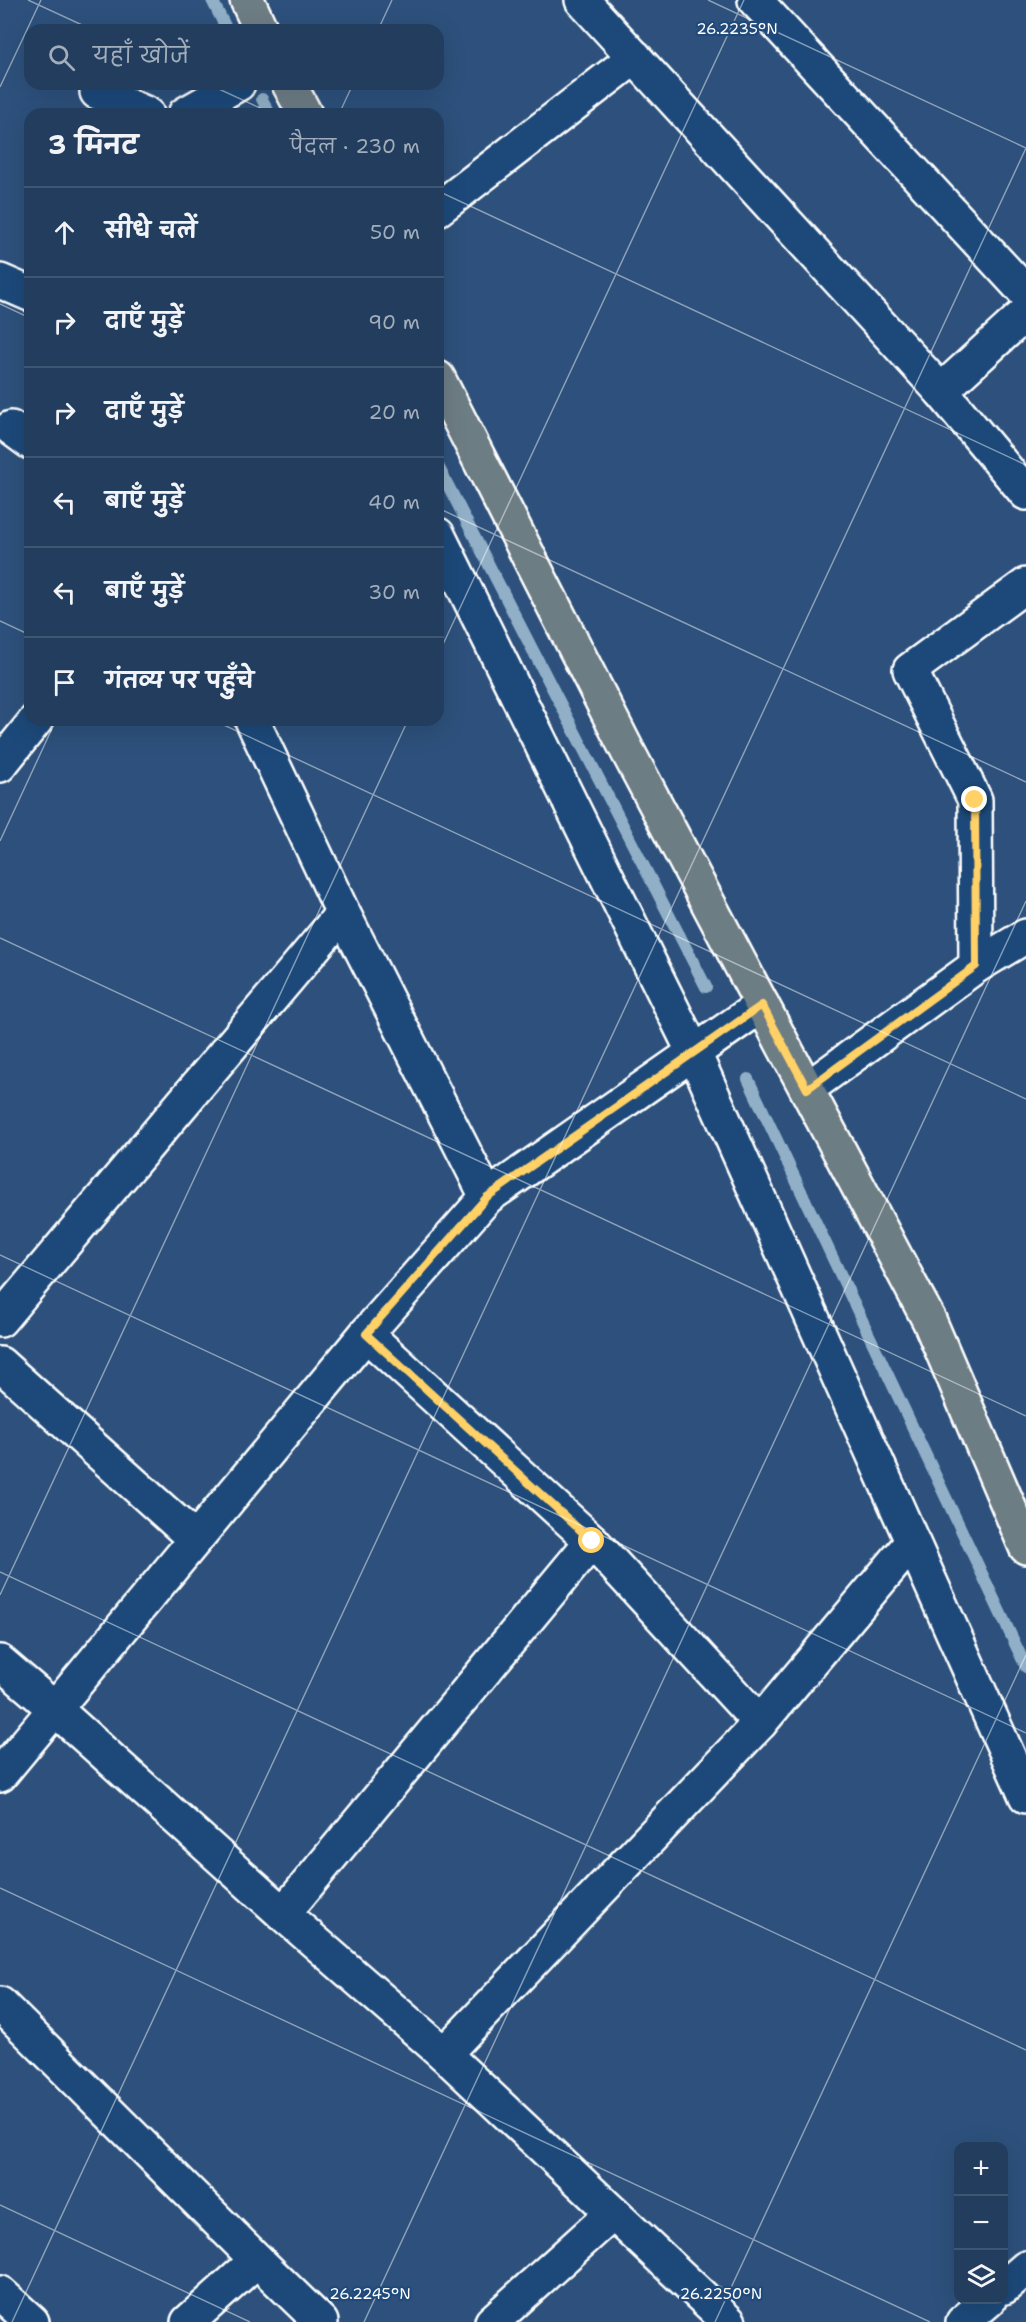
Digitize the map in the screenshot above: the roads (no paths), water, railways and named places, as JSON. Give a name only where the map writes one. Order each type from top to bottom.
[{"type":"main road","points":[[247,0],[258,24]]},
{"type":"main road","points":[[292,90],[302,108]]},
{"type":"main road","points":[[444,390],[623,742],[929,1320],[1022,1525]]},
{"type":"street","points":[[582,0],[941,392],[1026,493]]},
{"type":"street","points":[[755,0],[1026,293]]},
{"type":"street","points":[[444,204],[635,57]]},
{"type":"street","points":[[196,108],[227,90]]},
{"type":"street","points":[[97,92],[133,108]]},
{"type":"street","points":[[0,281],[24,291]]},
{"type":"street","points":[[941,392],[1026,313]]},
{"type":"street","points":[[444,547],[694,1053],[1026,1796]]},
{"type":"street","points":[[976,966],[975,800],[910,670],[1026,585]]},
{"type":"street","points":[[0,765],[31,726]]},
{"type":"street","points":[[255,726],[343,913],[487,1197]]},
{"type":"street","points":[[0,1320],[343,913]]},
{"type":"street","points":[[807,1089],[976,966],[1026,936]]},
{"type":"street","points":[[0,1775],[366,1334],[487,1197],[762,1005]]},
{"type":"street","points":[[366,1334],[592,1541],[760,1723]]},
{"type":"street","points":[[0,1364],[195,1539]]},
{"type":"street","points":[[283,1914],[592,1541]]},
{"type":"street","points":[[444,2054],[760,1723],[912,1542]]},
{"type":"street","points":[[0,1662],[444,2054],[729,2322]]},
{"type":"street","points":[[0,2004],[321,2322]]},
{"type":"street","points":[[492,2322],[613,2213]]},
{"type":"street","points":[[188,2322],[257,2260]]},
{"type":"street","points":[[1008,2284],[1026,2268]]},
{"type":"street","points":[[0,2293],[32,2322]]},
{"type":"street","points":[[963,2322],[984,2304]]},
{"type":"waterway","points":[[212,0],[224,24]]},
{"type":"waterway","points":[[262,99],[267,108]]},
{"type":"waterway","points":[[444,478],[706,987]]},
{"type":"waterway","points":[[748,1079],[1026,1667]]}]
